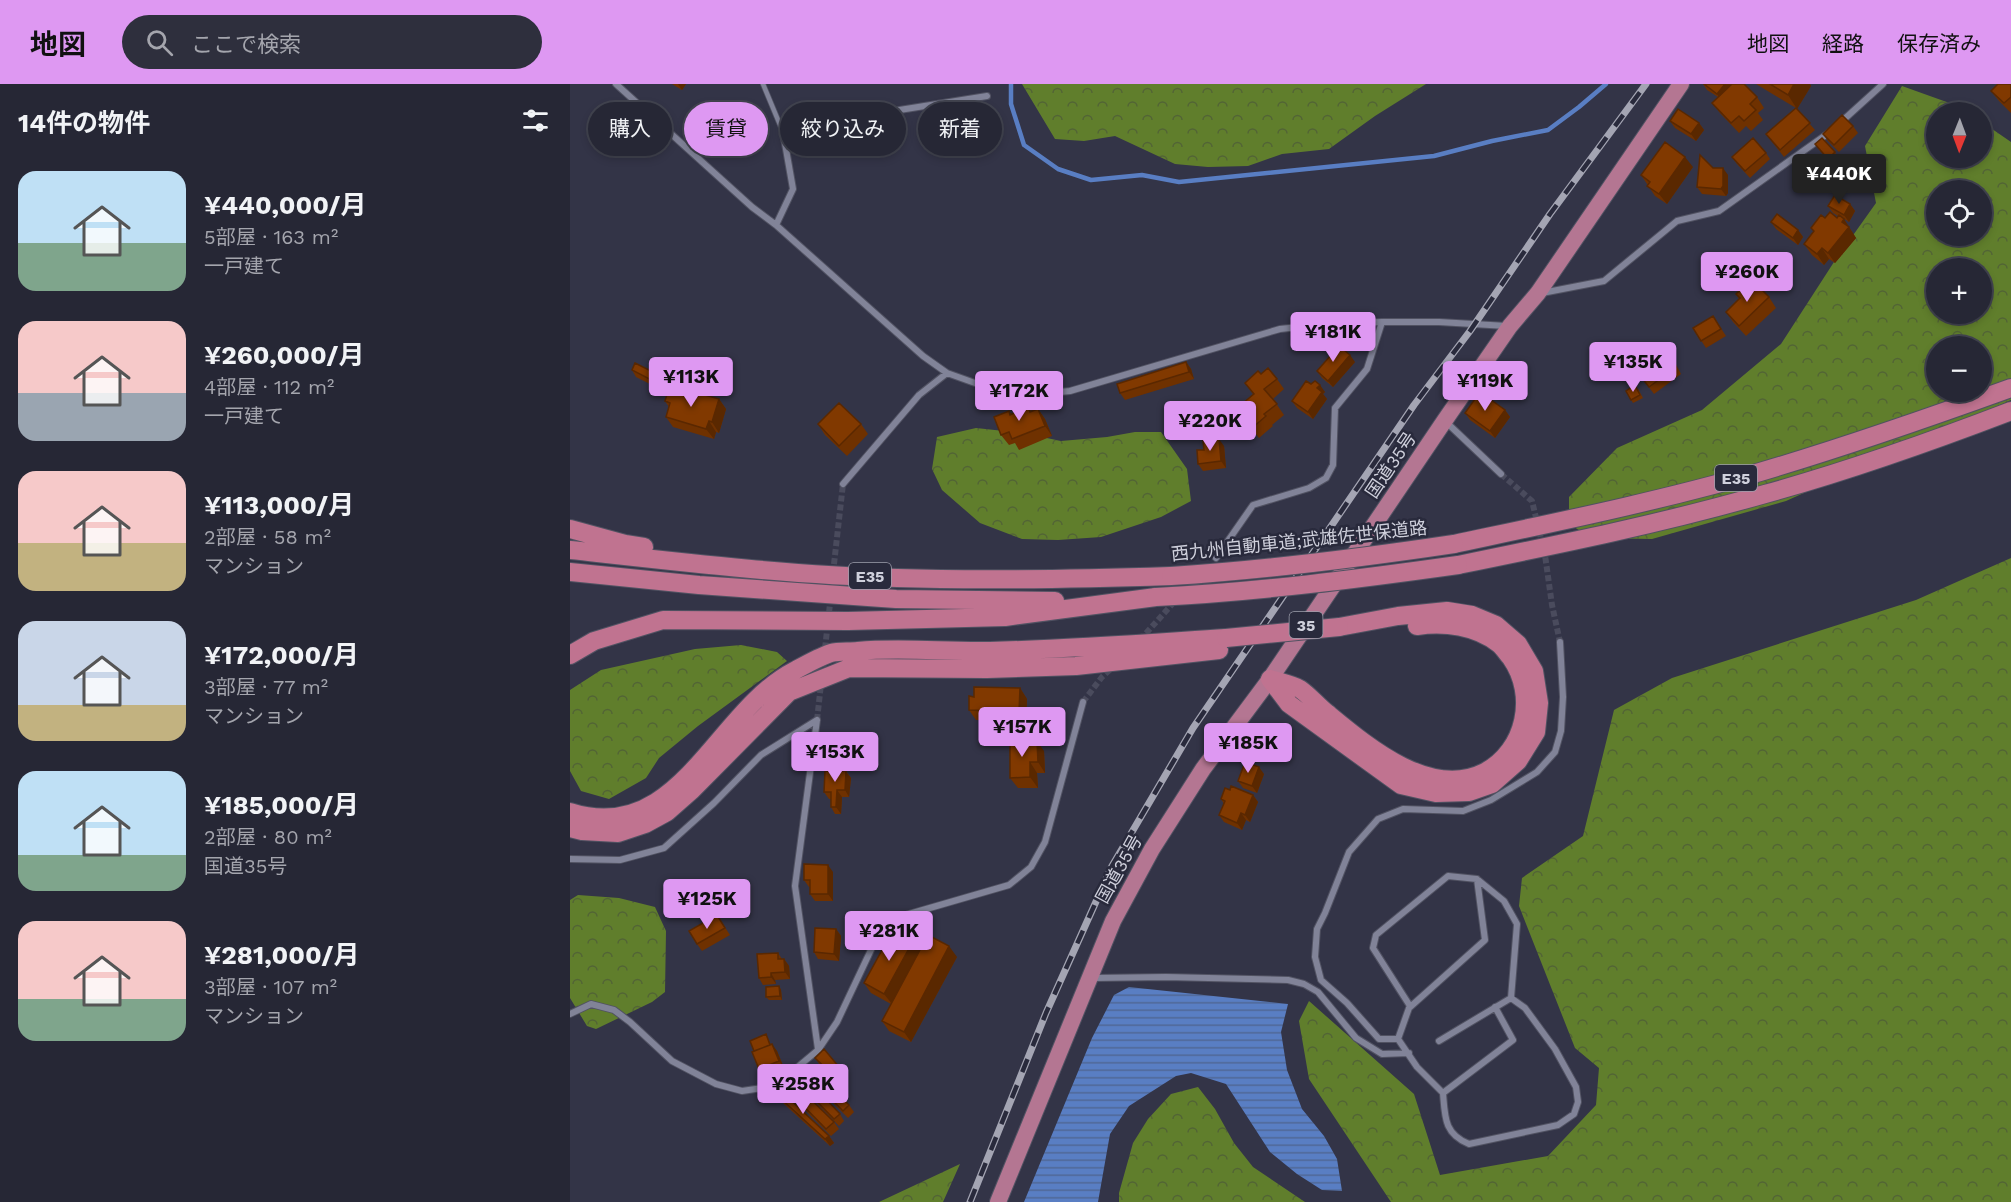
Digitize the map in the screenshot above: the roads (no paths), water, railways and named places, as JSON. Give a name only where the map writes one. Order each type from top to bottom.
[{"type":"highway","name":"国道35号","points":[[998,1202],[1088,978],[1113,921],[1152,849],[1203,769],[1270,679],[1445,420],[1510,327],[1538,293],[1681,84]]},
{"type":"highway","name":"西九州自動車道;武雄佐世保道路","points":[[570,550],[701,564],[895,578],[1171,576],[1274,568],[1454,544],[1600,513],[1759,472],[1896,430],[2011,388]]},
{"type":"highway","name":"E35","points":[[570,572],[699,585],[896,599],[1069,601],[1213,594],[1367,578],[1458,565],[1605,535],[1764,495],[1902,452],[2011,411]]},
{"type":"highway","points":[[570,529],[625,544],[816,573]]},
{"type":"highway","points":[[570,655],[594,641],[663,620],[848,621],[1005,617],[1156,597]]},
{"type":"highway","points":[[570,828],[618,833],[645,824],[666,812],[692,790],[789,692],[849,668],[987,669],[1076,666],[1227,644],[1338,632],[1398,616],[1447,611],[1472,615],[1496,625],[1518,644],[1534,671],[1539,703],[1536,732],[1518,761],[1492,784],[1469,792],[1436,793],[1401,785],[1289,704],[1270,679]]},
{"type":"highway","points":[[570,812],[594,818],[625,816],[644,811],[670,794],[765,689],[792,671],[832,653],[872,650],[988,651],[1227,644]]},
{"type":"street","points":[[616,84],[752,207],[776,225],[923,356],[947,373],[1003,393],[1039,394],[1070,391],[1280,329],[1327,324],[1439,321],[1510,327]]},
{"type":"street","points":[[1538,293],[1604,281],[1677,220],[1719,212],[1826,135],[1883,84]]},
{"type":"street","points":[[906,109],[987,96]]},
{"type":"street","points":[[776,225],[793,189],[787,156]]},
{"type":"street","points":[[1216,558],[1253,505],[1309,488],[1326,478],[1333,465],[1335,408],[1367,369],[1382,322]]},
{"type":"street","points":[[843,484],[919,395],[947,373]]},
{"type":"street","points":[[1445,420],[1501,474]]},
{"type":"street","points":[[1398,1039],[1379,1040],[1347,1003],[1321,980],[1315,957],[1317,929],[1349,852],[1378,819],[1403,809],[1463,811],[1491,800],[1518,785],[1537,772],[1549,759],[1554,752],[1561,731],[1563,697],[1560,642]]},
{"type":"street","points":[[570,1014],[591,1004],[614,1010],[672,1061],[716,1084],[742,1091],[775,1086],[818,1050],[837,1022],[878,935],[902,916],[1009,885],[1030,867],[1045,842],[1083,702]]},
{"type":"street","points":[[570,859],[620,860],[663,848],[714,803],[761,755],[818,720],[795,886],[818,1050]]},
{"type":"street","points":[[1410,1006],[1373,948],[1376,935],[1448,876],[1477,879],[1504,901],[1517,924],[1511,998]]},
{"type":"street","points":[[1398,1039],[1410,1006],[1485,940],[1477,879]]},
{"type":"street","points":[[1088,978],[1166,977],[1277,980],[1304,984],[1318,992],[1356,1038],[1382,1054],[1408,1053]]},
{"type":"street","points":[[1398,1039],[1417,1067],[1443,1093],[1445,1118],[1450,1130],[1458,1139],[1469,1144],[1558,1125],[1574,1114],[1578,1102],[1575,1087],[1555,1049],[1525,1008],[1511,998]]},
{"type":"street","points":[[1439,1041],[1511,998]]},
{"type":"street","points":[[1443,1093],[1513,1040],[1495,1008]]},
{"type":"lane","points":[[763,84],[780,125]]},
{"type":"water","points":[[1129,987],[1288,1004],[1281,1032],[1287,1070],[1302,1109],[1324,1136],[1337,1159],[1342,1191],[1322,1190],[1297,1174],[1270,1152],[1226,1084],[1191,1073],[1176,1076],[1129,1106],[1110,1134],[1098,1202],[1024,1202],[1092,1038],[1114,995]]},
{"type":"waterway","points":[[1011,84],[1011,104],[1024,145],[1058,169],[1091,180],[1142,175],[1179,182],[1434,156],[1548,130],[1606,84]]},
{"type":"tunnel","points":[[1501,474],[1532,501],[1545,555],[1560,642]]},
{"type":"tunnel","points":[[833,573],[843,484]]},
{"type":"tunnel","points":[[817,720],[831,595]]},
{"type":"tunnel","points":[[1140,640],[1175,601]]},
{"type":"tunnel","points":[[1083,702],[1102,677],[1114,666]]},
{"type":"railway","points":[[970,1202],[1046,1013],[1112,866],[1193,728],[1414,405],[1470,331],[1550,214],[1646,84]]}]
